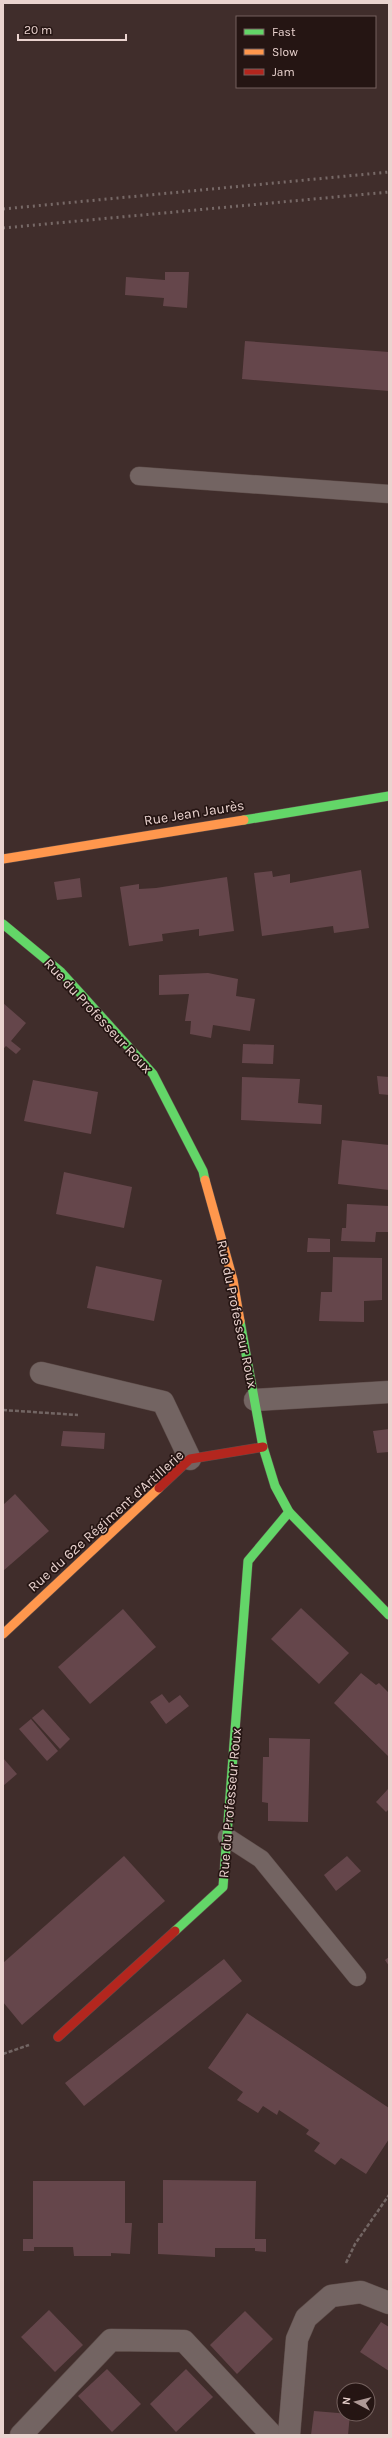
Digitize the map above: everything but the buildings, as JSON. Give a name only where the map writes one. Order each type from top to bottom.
[{"type":"street","name":"Rue Jean Jaurès","points":[[3,859],[389,796]]},
{"type":"street","name":"Rue du Professeur Roux","points":[[3,924],[61,972],[153,1074],[203,1170],[233,1280],[264,1447],[274,1486],[289,1512],[389,1615]]},
{"type":"street","points":[[41,1373],[164,1402],[190,1459]]},
{"type":"street","points":[[255,1400],[389,1392]]},
{"type":"street","name":"Rue du 62e Régiment d'Artillerie","points":[[3,1634],[190,1459],[264,1447]]},
{"type":"street","name":"Rue du Professeur Roux","points":[[58,2036],[223,1887],[248,1561],[289,1512]]},
{"type":"street","points":[[289,2435],[297,2339],[306,2318],[331,2296],[360,2292],[389,2303]]},
{"type":"street","points":[[21,2435],[111,2340],[184,2341],[272,2435]]},
{"type":"lane","points":[[139,476],[389,494]]},
{"type":"lane","points":[[227,1837],[261,1860],[357,1977]]},
{"type":"path","points":[[331,2296],[355,2244],[389,2195]]},
{"type":"railway","points":[[3,209],[389,172]]},
{"type":"railway","points":[[3,228],[389,192]]},
{"type":"traffic: fast","points":[[244,820],[389,796]]},
{"type":"traffic: fast","points":[[3,924],[61,972],[153,1074],[203,1171],[205,1180]]},
{"type":"traffic: fast","points":[[240,1321],[263,1447],[275,1486],[289,1512],[389,1615]]},
{"type":"traffic: fast","points":[[175,1931],[223,1887],[248,1561],[289,1512]]},
{"type":"traffic: slow","points":[[3,859],[244,820]]},
{"type":"traffic: slow","points":[[205,1180],[233,1280],[240,1321]]},
{"type":"traffic: slow","points":[[3,1634],[159,1488]]},
{"type":"traffic: jam","points":[[159,1488],[190,1459],[263,1447]]},
{"type":"traffic: jam","points":[[58,2037],[175,1931]]}]
